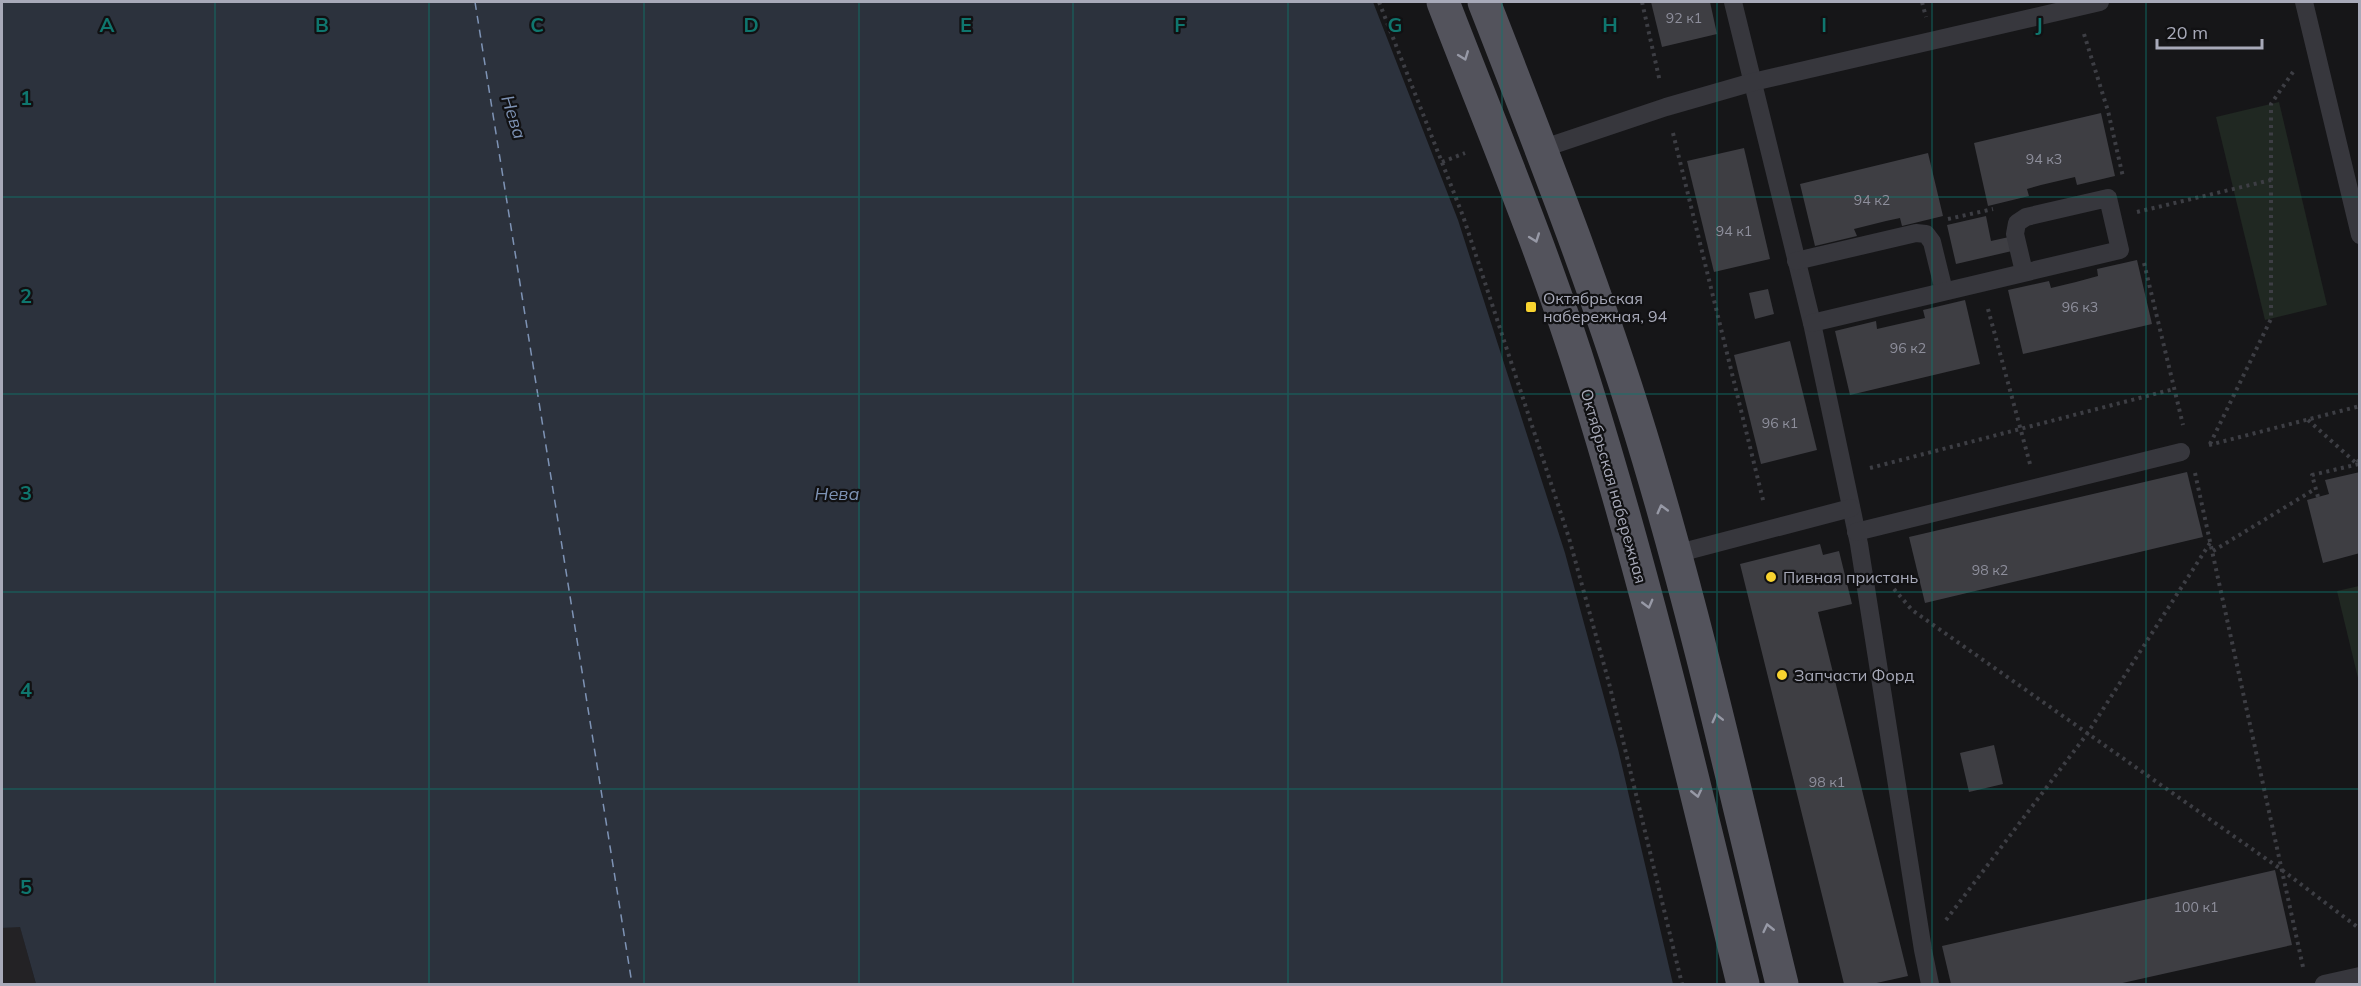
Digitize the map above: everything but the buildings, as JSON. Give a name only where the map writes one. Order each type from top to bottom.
[{"type":"main road","name":"Октябрьская набережная","points":[[1443,2],[1557,297],[1604,444],[1680,726],[1743,984]]},
{"type":"main road","points":[[1484,2],[1591,281],[1649,459],[1717,714],[1782,984]]},
{"type":"lane","points":[[1732,2],[1812,323],[1856,532],[1930,984]]},
{"type":"lane","points":[[1541,149],[1666,107],[1753,82],[2100,2]]},
{"type":"lane","points":[[2304,2],[2360,235]]},
{"type":"lane","points":[[1812,323],[2120,250],[2109,198],[2026,217],[2018,223],[2015,234],[2024,272]]},
{"type":"lane","points":[[1796,261],[1916,233],[1926,234],[1932,242],[1944,291]]},
{"type":"lane","points":[[1856,532],[2185,451]]},
{"type":"lane","points":[[1675,554],[1851,508]]},
{"type":"lane","points":[[2324,984],[2360,976]]},
{"type":"path","points":[[1379,2],[1463,216],[1569,538],[1609,683],[1682,984]]},
{"type":"path","points":[[1642,2],[1770,528]]},
{"type":"path","points":[[1922,2],[1926,18]]},
{"type":"path","points":[[2076,7],[2108,111],[2125,184]]},
{"type":"path","points":[[2210,444],[2271,319],[2271,104]]},
{"type":"path","points":[[1442,162],[1474,149]]},
{"type":"path","points":[[2132,214],[2271,180]]},
{"type":"path","points":[[1926,234],[1940,221],[1999,208],[2026,217]]},
{"type":"path","points":[[2142,256],[2174,389],[2185,451],[2213,551],[2304,973]]},
{"type":"path","points":[[1980,283],[2036,488]]},
{"type":"path","points":[[1844,475],[2174,389]]},
{"type":"path","points":[[2185,451],[2360,406]]},
{"type":"path","points":[[2308,419],[2358,464]]},
{"type":"path","points":[[2358,464],[2360,457]]},
{"type":"path","points":[[2318,497],[2312,475],[2358,464]]},
{"type":"path","points":[[2213,551],[2316,489]]},
{"type":"path","points":[[1923,950],[2087,734],[2211,543]]},
{"type":"path","points":[[1892,587],[1912,610],[2283,870],[2360,929]]},
{"type":"shaded area","points":[[2279,102],[2327,305],[2265,320],[2216,117]]},
{"type":"shaded area","points":[[2360,586],[2359,682],[2337,591]]},
{"type":"shaded area","points":[[20,926],[36,984],[2,984],[2,928]]},
{"type":"water","name":"Нева","points":[[2,2],[1373,2],[1458,220],[1565,553],[1618,749],[1673,984],[36,984],[20,927],[2,928]]},
{"type":"ferry route","points":[[475,2],[632,984]]},
{"type":"place","name":"Октябрьская набережная, 94","points":[[1531,307]]},
{"type":"place","name":"Пивная пристань","points":[[1771,577]]},
{"type":"place","name":"Запчасти Форд","points":[[1782,675]]}]
